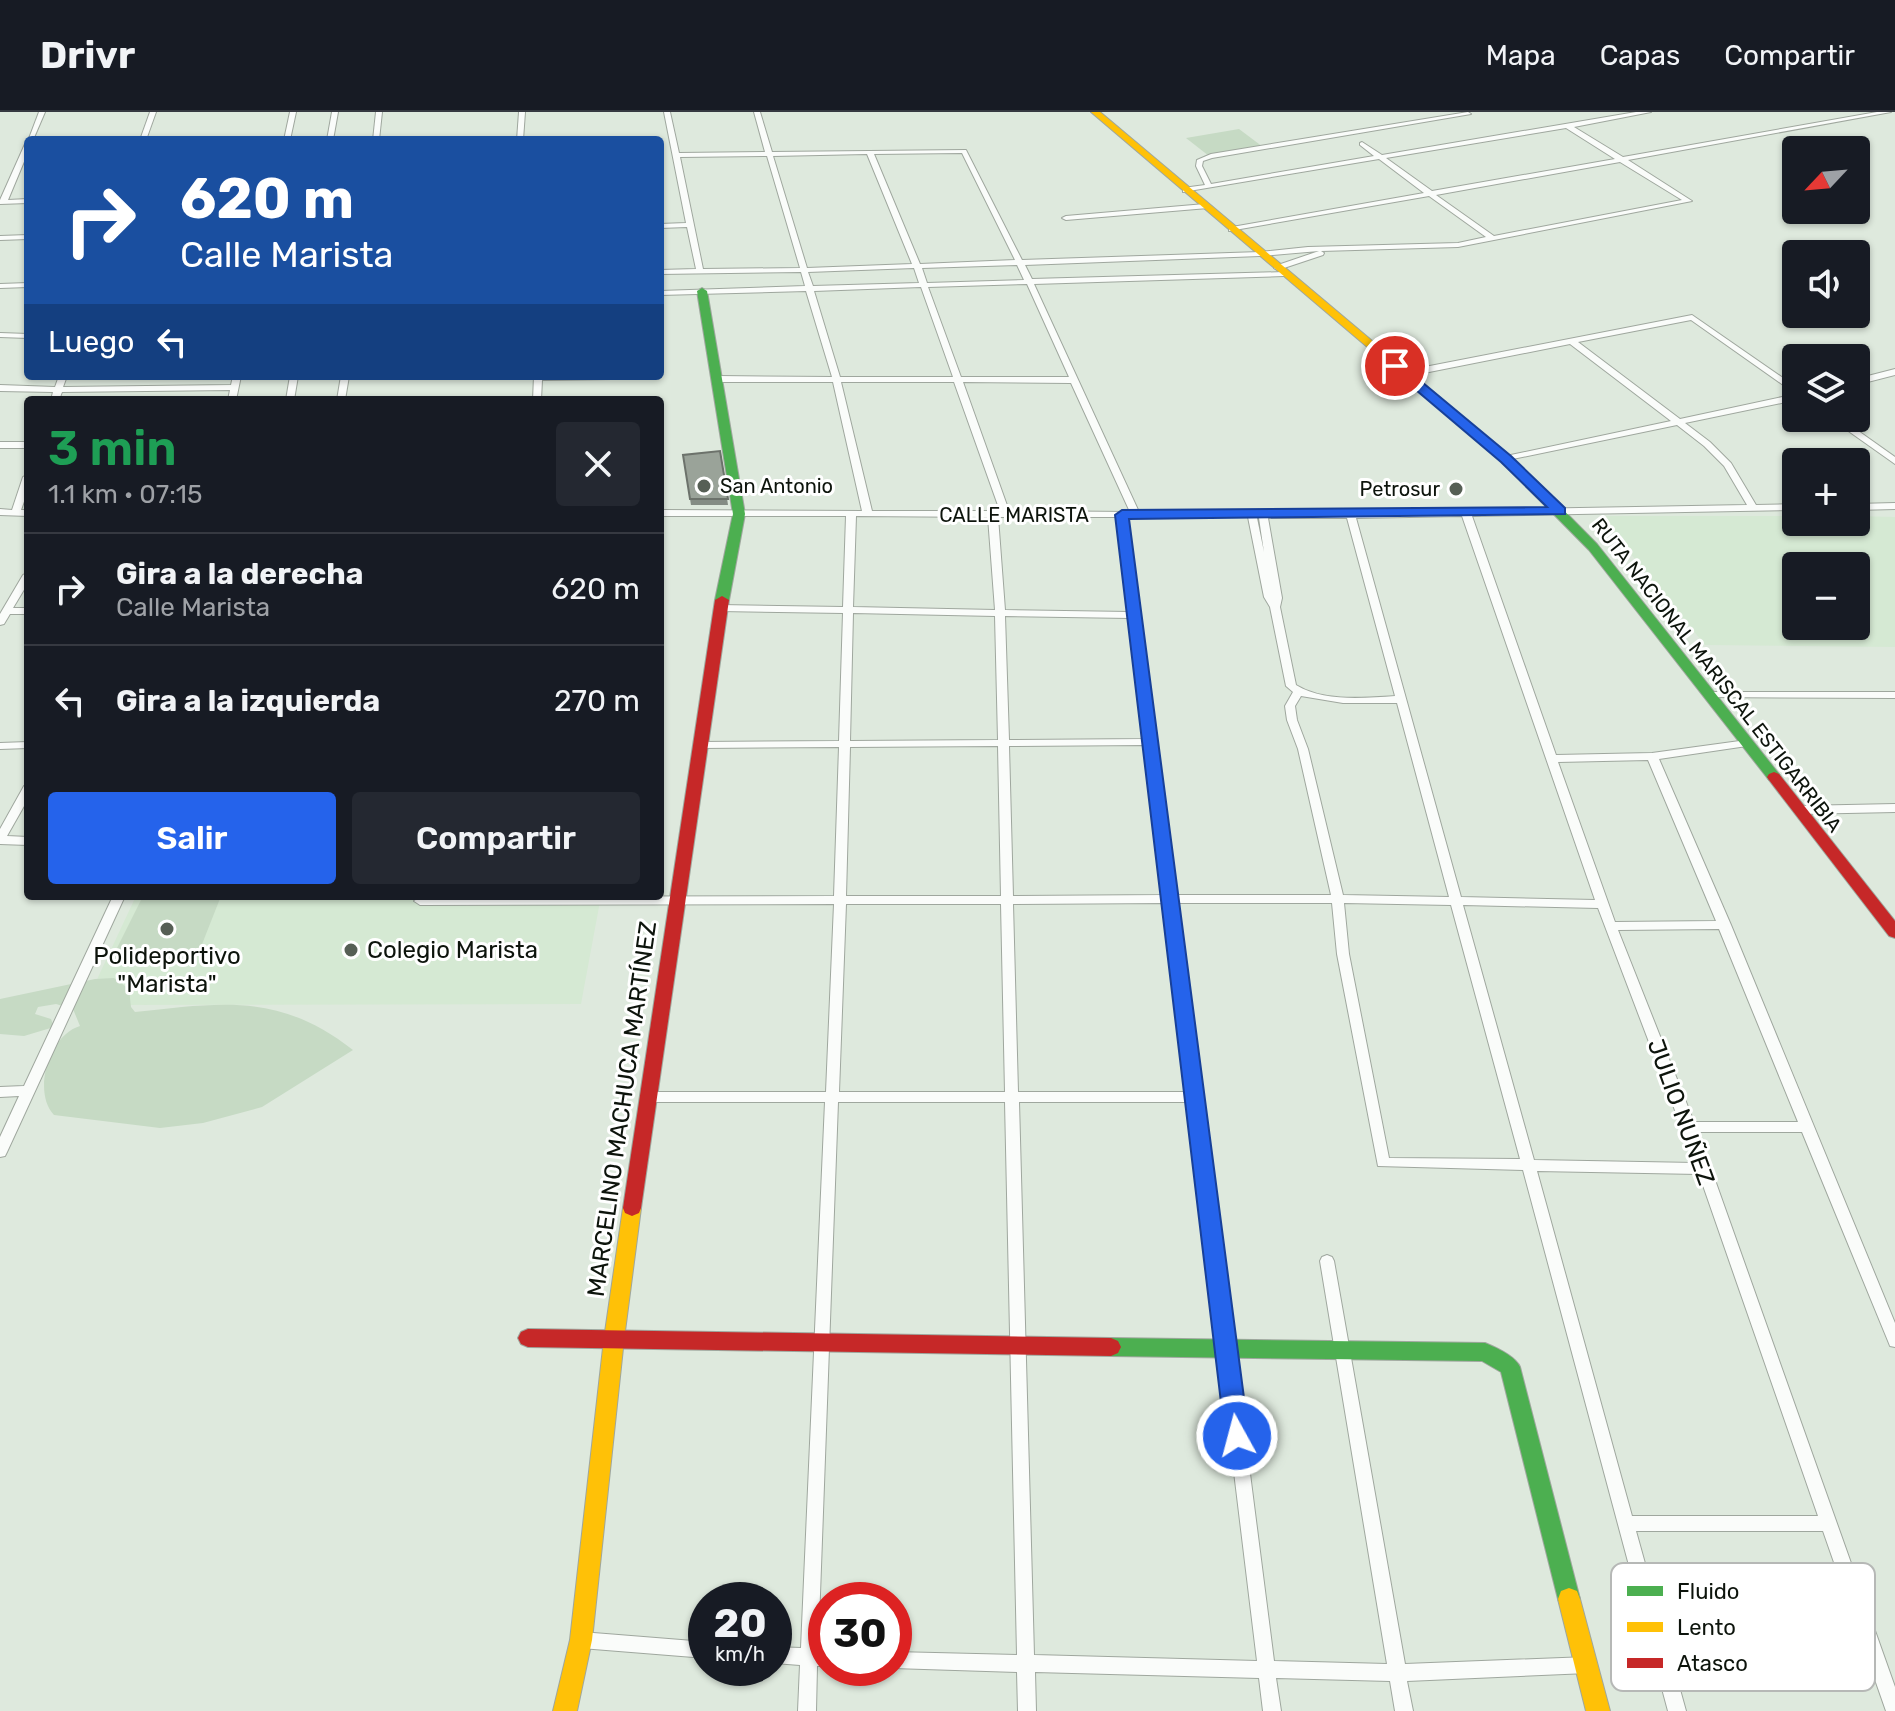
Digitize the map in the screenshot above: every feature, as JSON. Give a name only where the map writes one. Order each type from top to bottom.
[{"type":"street","points":[[32,136],[42,112]]},
{"type":"street","points":[[144,136],[153,112]]},
{"type":"street","points":[[288,136],[293,112]]},
{"type":"street","points":[[331,136],[335,112]]},
{"type":"street","points":[[376,136],[379,112]]},
{"type":"street","points":[[520,136],[522,112]]},
{"type":"street","points":[[667,112],[700,271]]},
{"type":"street","points":[[757,112],[837,381],[868,515]]},
{"type":"street","name":"RUTA NACIONAL MARISCAL ESTIGARRIBIA","points":[[1095,112],[1506,459],[1560,511],[1593,547],[1895,932]]},
{"type":"street","points":[[1186,190],[1648,112]]},
{"type":"street","points":[[1817,112],[1834,121]]},
{"type":"street","points":[[1232,229],[1888,112]]},
{"type":"street","points":[[1209,186],[1199,166],[1200,160],[1211,156],[1468,114]]},
{"type":"street","points":[[664,272],[804,270],[1435,248],[1688,201],[1568,126]]},
{"type":"street","points":[[1362,144],[1493,239]]},
{"type":"street","points":[[664,149],[870,154],[964,151],[1075,380],[1129,515],[1134,615],[1272,1711]]},
{"type":"street","points":[[870,154],[917,266],[959,381],[1000,515],[1027,1711]]},
{"type":"street","points":[[1,202],[24,164]]},
{"type":"street","points":[[1,202],[24,201]]},
{"type":"street","points":[[1066,218],[1205,206]]},
{"type":"street","points":[[664,226],[691,225]]},
{"type":"street","points":[[0,238],[24,237]]},
{"type":"street","points":[[664,293],[1281,271],[1328,250]]},
{"type":"street","points":[[0,286],[24,285]]},
{"type":"street","points":[[702,291],[739,514]]},
{"type":"street","points":[[1404,374],[1692,317],[1782,381]]},
{"type":"street","points":[[0,335],[24,336]]},
{"type":"street","points":[[1573,342],[1679,422],[1728,465],[1753,508]]},
{"type":"street","points":[[1870,378],[1895,372]]},
{"type":"street","points":[[718,379],[1075,380]]},
{"type":"street","points":[[233,396],[236,380]]},
{"type":"street","points":[[0,388],[57,395],[235,387]]},
{"type":"street","points":[[1506,459],[1782,400]]},
{"type":"street","points":[[1854,432],[1895,461]]},
{"type":"street","points":[[0,445],[24,445]]},
{"type":"street","points":[[16,512],[24,489]]},
{"type":"street","points":[[1870,507],[1895,506]]},
{"type":"street","name":"CALLE MARISTA","points":[[664,513],[1351,515],[1782,507]]},
{"type":"street","points":[[0,512],[24,513]]},
{"type":"street","name":"JULIO NUÑEZ","points":[[1466,513],[1602,904],[1689,1127],[1841,1563]]},
{"type":"street","name":"MARCELINO MACHUCA MARTÍNEZ","points":[[565,1711],[581,1640],[614,1339],[675,901],[720,608],[739,514]]},
{"type":"street","points":[[819,1582],[822,1342],[840,900],[851,515]]},
{"type":"street","points":[[1258,515],[1269,597],[1275,607],[1291,686],[1297,693],[1314,698],[1401,699]]},
{"type":"street","points":[[1351,515],[1637,1563]]},
{"type":"street","points":[[0,622],[24,582]]},
{"type":"street","points":[[720,608],[1134,615]]},
{"type":"street","points":[[7,611],[24,611]]},
{"type":"street","points":[[1297,693],[1290,706],[1292,720],[1303,749],[1338,899],[1343,954],[1388,1162],[1703,1169]]},
{"type":"street","points":[[1709,695],[1895,695]]},
{"type":"street","points":[[700,745],[1151,742]]},
{"type":"street","points":[[1552,759],[1652,756],[1747,743]]},
{"type":"street","points":[[0,746],[24,745]]},
{"type":"street","points":[[1652,756],[1725,925],[1895,1341]]},
{"type":"street","points":[[24,796],[0,840],[24,841]]},
{"type":"street","points":[[1799,810],[1895,808]]},
{"type":"street","points":[[420,901],[1455,899],[1602,904]]},
{"type":"street","points":[[0,1152],[117,900]]},
{"type":"street","points":[[1612,926],[1725,925]]},
{"type":"street","points":[[0,1092],[27,1091]]},
{"type":"street","points":[[649,1097],[1195,1097]]},
{"type":"street","points":[[1689,1127],[1805,1127]]},
{"type":"street","points":[[1327,1261],[1404,1711]]},
{"type":"street","points":[[528,1338],[1485,1352],[1510,1367],[1598,1711]]},
{"type":"street","points":[[1626,1524],[1826,1523]]},
{"type":"street","points":[[581,1640],[688,1649]]},
{"type":"street","name":"JULIO NUÑEZ","points":[[1875,1657],[1895,1711]]},
{"type":"street","points":[[912,1660],[1399,1673],[1588,1665]]},
{"type":"street","points":[[807,1711],[812,1686]]},
{"type":"street","points":[[1672,1691],[1677,1711]]},
{"type":"shaded area","points":[[1239,129],[1263,147],[1209,156],[1186,138]]},
{"type":"shaded area","points":[[1600,516],[1782,516],[1782,536],[1870,536],[1870,516],[1895,517],[1895,647],[1705,645]]},
{"type":"shaded area","name":"Colegio Marista","points":[[134,900],[600,900],[581,1004],[85,1005]]},
{"type":"shaded area","name":"Polideportivo \"Marista\"","points":[[141,900],[219,900],[195,962],[110,962]]},
{"type":"shaded area","points":[[114,978],[129,989],[131,1007],[135,1012],[222,1005],[274,1010],[326,1031],[353,1050],[262,1107],[203,1123],[160,1128],[54,1115],[44,1093],[44,1079],[52,1052],[60,1040],[80,1026],[73,1009],[56,1004],[38,1007],[35,1014],[51,1019],[54,1027],[24,1036],[0,1034],[0,999],[95,979]]},
{"type":"building","name":"San Antonio","points":[[720,451],[728,499],[690,499],[683,455]]},
{"type":"traffic: fast","points":[[702,291],[739,514],[722,600]]},
{"type":"traffic: fast","points":[[1436,400],[1506,459],[1593,547],[1774,777]]},
{"type":"traffic: fast","points":[[1111,1347],[1485,1352],[1510,1367],[1569,1599]]},
{"type":"traffic: slow","points":[[1095,112],[1436,400]]},
{"type":"traffic: slow","points":[[565,1711],[581,1640],[614,1339],[632,1208]]},
{"type":"traffic: slow","points":[[1569,1599],[1598,1711]]},
{"type":"traffic: jam","points":[[632,1208],[722,600]]},
{"type":"traffic: jam","points":[[1774,777],[1895,932]]},
{"type":"traffic: jam","points":[[528,1338],[1111,1347]]},
{"type":"place","name":"San Antonio","points":[[704,486]]},
{"type":"place","name":"Petrosur","points":[[1456,489]]},
{"type":"place","name":"Polideportivo \"Marista\"","points":[[167,929]]},
{"type":"place","name":"Colegio Marista","points":[[351,950]]},
{"type":"route","points":[[1237,1436],[1122,515],[1560,511],[1506,459],[1395,366]]}]
